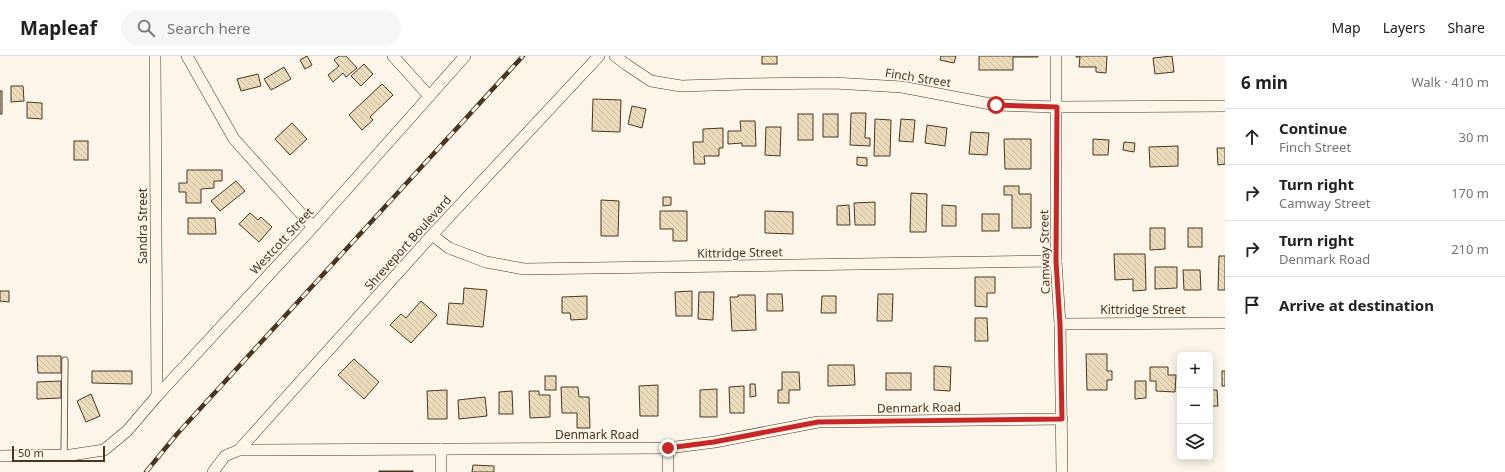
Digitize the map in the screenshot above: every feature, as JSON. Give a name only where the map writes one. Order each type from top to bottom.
[{"type":"street","name":"Sandra Street","points":[[155,56],[157,396]]},
{"type":"street","points":[[187,56],[234,139],[313,227]]},
{"type":"street","points":[[393,56],[429,96]]},
{"type":"street","name":"Westcott Street","points":[[64,456],[104,450],[127,431],[157,396],[313,227],[465,56]]},
{"type":"street","name":"Shreveport Boulevard","points":[[239,450],[432,235],[599,56]]},
{"type":"street","name":"Finch Street","points":[[616,56],[651,81],[681,86],[834,83],[902,87],[996,105],[1057,107],[1225,106]]},
{"type":"street","name":"Camway Street","points":[[1056,56],[1056,261],[1060,324],[1062,472]]},
{"type":"street","name":"Kittridge Street","points":[[432,235],[449,248],[486,262],[524,269],[1056,261]]},
{"type":"street","name":"Kittridge Street","points":[[1060,324],[1225,323]]},
{"type":"street","name":"Denmark Road","points":[[213,472],[225,456],[239,450],[668,448],[714,442],[818,422],[1062,419]]},
{"type":"street","points":[[668,448],[668,472]]},
{"type":"street","points":[[441,449],[441,472]]},
{"type":"street","points":[[0,456],[64,456]]},
{"type":"lane","points":[[64,456],[65,360]]},
{"type":"building","points":[[307,56],[312,65],[305,69],[300,60]]},
{"type":"building","points":[[339,56],[346,56],[357,68],[346,77],[343,73],[333,82],[328,75],[339,66],[334,60]]},
{"type":"building","points":[[762,56],[777,56],[777,64],[762,64]]},
{"type":"building","points":[[941,56],[956,56],[954,63],[940,60]]},
{"type":"building","points":[[979,56],[1038,57],[1013,57],[1013,70],[979,70]]},
{"type":"building","points":[[1076,56],[1107,56],[1106,73],[1096,72],[1096,67],[1079,67],[1080,57]]},
{"type":"building","points":[[1172,56],[1174,72],[1155,74],[1153,58]]},
{"type":"building","points":[[364,64],[373,74],[361,86],[351,76]]},
{"type":"building","points":[[284,67],[291,79],[271,90],[264,79]]},
{"type":"building","points":[[258,74],[261,86],[241,91],[237,79]]},
{"type":"building","points":[[382,84],[393,95],[370,117],[373,120],[362,130],[349,115]]},
{"type":"building","points":[[11,86],[23,86],[24,101],[11,102]]},
{"type":"building","points":[[0,91],[2,91],[2,114],[0,114]]},
{"type":"building","points":[[593,99],[621,100],[620,132],[592,131]]},
{"type":"building","points":[[27,102],[42,103],[42,119],[27,118]]},
{"type":"building","points":[[632,106],[646,109],[642,128],[628,124]]},
{"type":"building","points":[[851,113],[866,113],[865,138],[870,138],[870,146],[850,145]]},
{"type":"building","points":[[798,114],[813,114],[813,140],[798,140]]},
{"type":"building","points":[[823,114],[838,114],[838,137],[823,137]]},
{"type":"building","points":[[875,119],[891,120],[890,156],[874,156]]},
{"type":"building","points":[[901,119],[915,120],[913,142],[899,141]]},
{"type":"building","points":[[740,121],[755,121],[756,146],[742,146],[742,143],[728,144],[728,131],[741,131]]},
{"type":"building","points":[[292,123],[307,139],[290,155],[275,139]]},
{"type":"building","points":[[927,125],[947,128],[945,146],[925,143]]},
{"type":"building","points":[[766,127],[781,127],[780,156],[765,155]]},
{"type":"building","points":[[723,128],[723,148],[719,148],[719,156],[704,156],[705,164],[694,164],[693,142],[703,142],[703,129]]},
{"type":"building","points":[[971,132],[989,133],[987,155],[969,154]]},
{"type":"building","points":[[1004,139],[1031,139],[1031,169],[1005,169]]},
{"type":"building","points":[[1093,139],[1109,140],[1108,155],[1093,155]]},
{"type":"building","points":[[74,141],[88,141],[88,160],[74,160]]},
{"type":"building","points":[[1124,142],[1135,143],[1134,152],[1123,150]]},
{"type":"building","points":[[1178,146],[1178,166],[1150,167],[1149,147]]},
{"type":"building","points":[[1217,148],[1225,148],[1225,164],[1218,165]]},
{"type":"building","points":[[857,157],[867,158],[867,166],[857,165]]},
{"type":"building","points":[[187,170],[222,170],[222,181],[214,181],[214,188],[201,189],[201,203],[186,203],[186,192],[179,192],[179,183],[187,183]]},
{"type":"building","points":[[236,181],[245,191],[220,211],[211,201]]},
{"type":"building","points":[[1004,186],[1019,186],[1019,194],[1031,194],[1031,228],[1012,228],[1012,195],[1004,195]]},
{"type":"building","points":[[911,193],[927,194],[926,232],[910,232]]},
{"type":"building","points":[[663,197],[671,197],[671,205],[663,206]]},
{"type":"building","points":[[601,200],[619,201],[618,236],[601,236]]},
{"type":"building","points":[[875,202],[875,225],[855,225],[854,203]]},
{"type":"building","points":[[849,205],[850,225],[837,225],[837,206]]},
{"type":"building","points":[[942,205],[956,206],[956,226],[942,226]]},
{"type":"building","points":[[660,211],[687,211],[687,241],[673,241],[673,229],[660,229]]},
{"type":"building","points":[[765,211],[793,212],[793,234],[765,233]]},
{"type":"building","points":[[250,213],[258,220],[261,217],[272,227],[259,242],[239,224]]},
{"type":"building","points":[[982,214],[999,214],[999,231],[982,231]]},
{"type":"building","points":[[188,218],[215,218],[216,234],[188,234]]},
{"type":"building","points":[[1150,228],[1165,228],[1165,249],[1150,250]]},
{"type":"building","points":[[1188,228],[1202,228],[1202,247],[1188,247]]},
{"type":"building","points":[[1114,254],[1145,254],[1146,290],[1133,291],[1133,279],[1115,280]]},
{"type":"building","points":[[1219,256],[1225,256],[1225,290],[1218,290]]},
{"type":"building","points":[[1155,267],[1177,267],[1177,288],[1155,289]]},
{"type":"building","points":[[1183,270],[1200,270],[1201,290],[1184,290]]},
{"type":"building","points":[[975,277],[995,277],[995,293],[987,293],[987,307],[975,306]]},
{"type":"building","points":[[464,288],[487,290],[483,327],[447,324],[449,303],[463,304]]},
{"type":"building","points":[[0,291],[9,291],[9,302],[0,301]]},
{"type":"building","points":[[692,291],[692,316],[676,316],[675,292]]},
{"type":"building","points":[[699,292],[714,292],[713,320],[698,319]]},
{"type":"building","points":[[767,294],[782,294],[783,311],[767,311]]},
{"type":"building","points":[[878,294],[893,294],[892,321],[877,321]]},
{"type":"building","points":[[738,295],[755,295],[756,330],[732,331],[730,297],[738,297]]},
{"type":"building","points":[[587,296],[587,319],[571,320],[570,313],[562,313],[562,297]]},
{"type":"building","points":[[822,296],[836,296],[836,313],[821,313]]},
{"type":"building","points":[[421,301],[437,315],[411,343],[390,325],[401,314],[406,318]]},
{"type":"building","points":[[975,318],[987,318],[988,341],[975,341]]},
{"type":"building","points":[[1086,354],[1107,354],[1107,371],[1112,371],[1112,380],[1107,380],[1107,390],[1087,390]]},
{"type":"building","points":[[37,356],[61,356],[61,373],[38,373]]},
{"type":"building","points":[[354,359],[379,382],[364,399],[338,375]]},
{"type":"building","points":[[828,365],[854,365],[855,385],[828,386]]},
{"type":"building","points":[[934,366],[951,367],[950,391],[934,390]]},
{"type":"building","points":[[1150,367],[1168,367],[1168,375],[1176,375],[1175,392],[1156,391],[1156,381],[1150,381]]},
{"type":"building","points":[[92,371],[132,371],[132,384],[92,383]]},
{"type":"building","points":[[1222,371],[1225,371],[1225,386],[1222,386]]},
{"type":"building","points":[[782,372],[799,372],[800,390],[789,390],[789,403],[778,403],[778,390],[782,390]]},
{"type":"building","points":[[886,373],[911,373],[911,390],[886,390]]},
{"type":"building","points":[[545,376],[556,376],[556,390],[545,390]]},
{"type":"building","points":[[61,381],[61,398],[37,399],[37,382]]},
{"type":"building","points":[[1135,381],[1146,381],[1146,398],[1135,399]]},
{"type":"building","points":[[750,384],[755,384],[756,396],[750,397]]},
{"type":"building","points":[[658,385],[658,416],[640,416],[639,386]]},
{"type":"building","points":[[744,386],[744,413],[730,413],[729,387]]},
{"type":"building","points":[[561,387],[578,387],[579,397],[589,397],[590,428],[577,428],[577,413],[562,413]]},
{"type":"building","points":[[717,389],[717,417],[700,417],[700,390]]},
{"type":"building","points":[[447,390],[447,419],[428,419],[427,391]]},
{"type":"building","points":[[1213,390],[1217,390],[1218,406],[1213,406]]},
{"type":"building","points":[[512,391],[513,414],[499,414],[499,392]]},
{"type":"building","points":[[529,391],[539,391],[539,395],[550,395],[550,417],[530,418]]},
{"type":"building","points":[[91,394],[100,416],[86,422],[77,401]]},
{"type":"building","points":[[485,397],[487,416],[459,419],[458,400]]},
{"type":"building","points":[[473,465],[494,466],[494,472],[472,472]]},
{"type":"building","points":[[413,471],[413,472],[379,472]]},
{"type":"railway","points":[[146,472],[177,434],[523,56]]},
{"type":"route","points":[[668,448],[714,442],[818,422],[1062,419],[1060,324],[1056,261],[1057,107],[996,105]]}]
